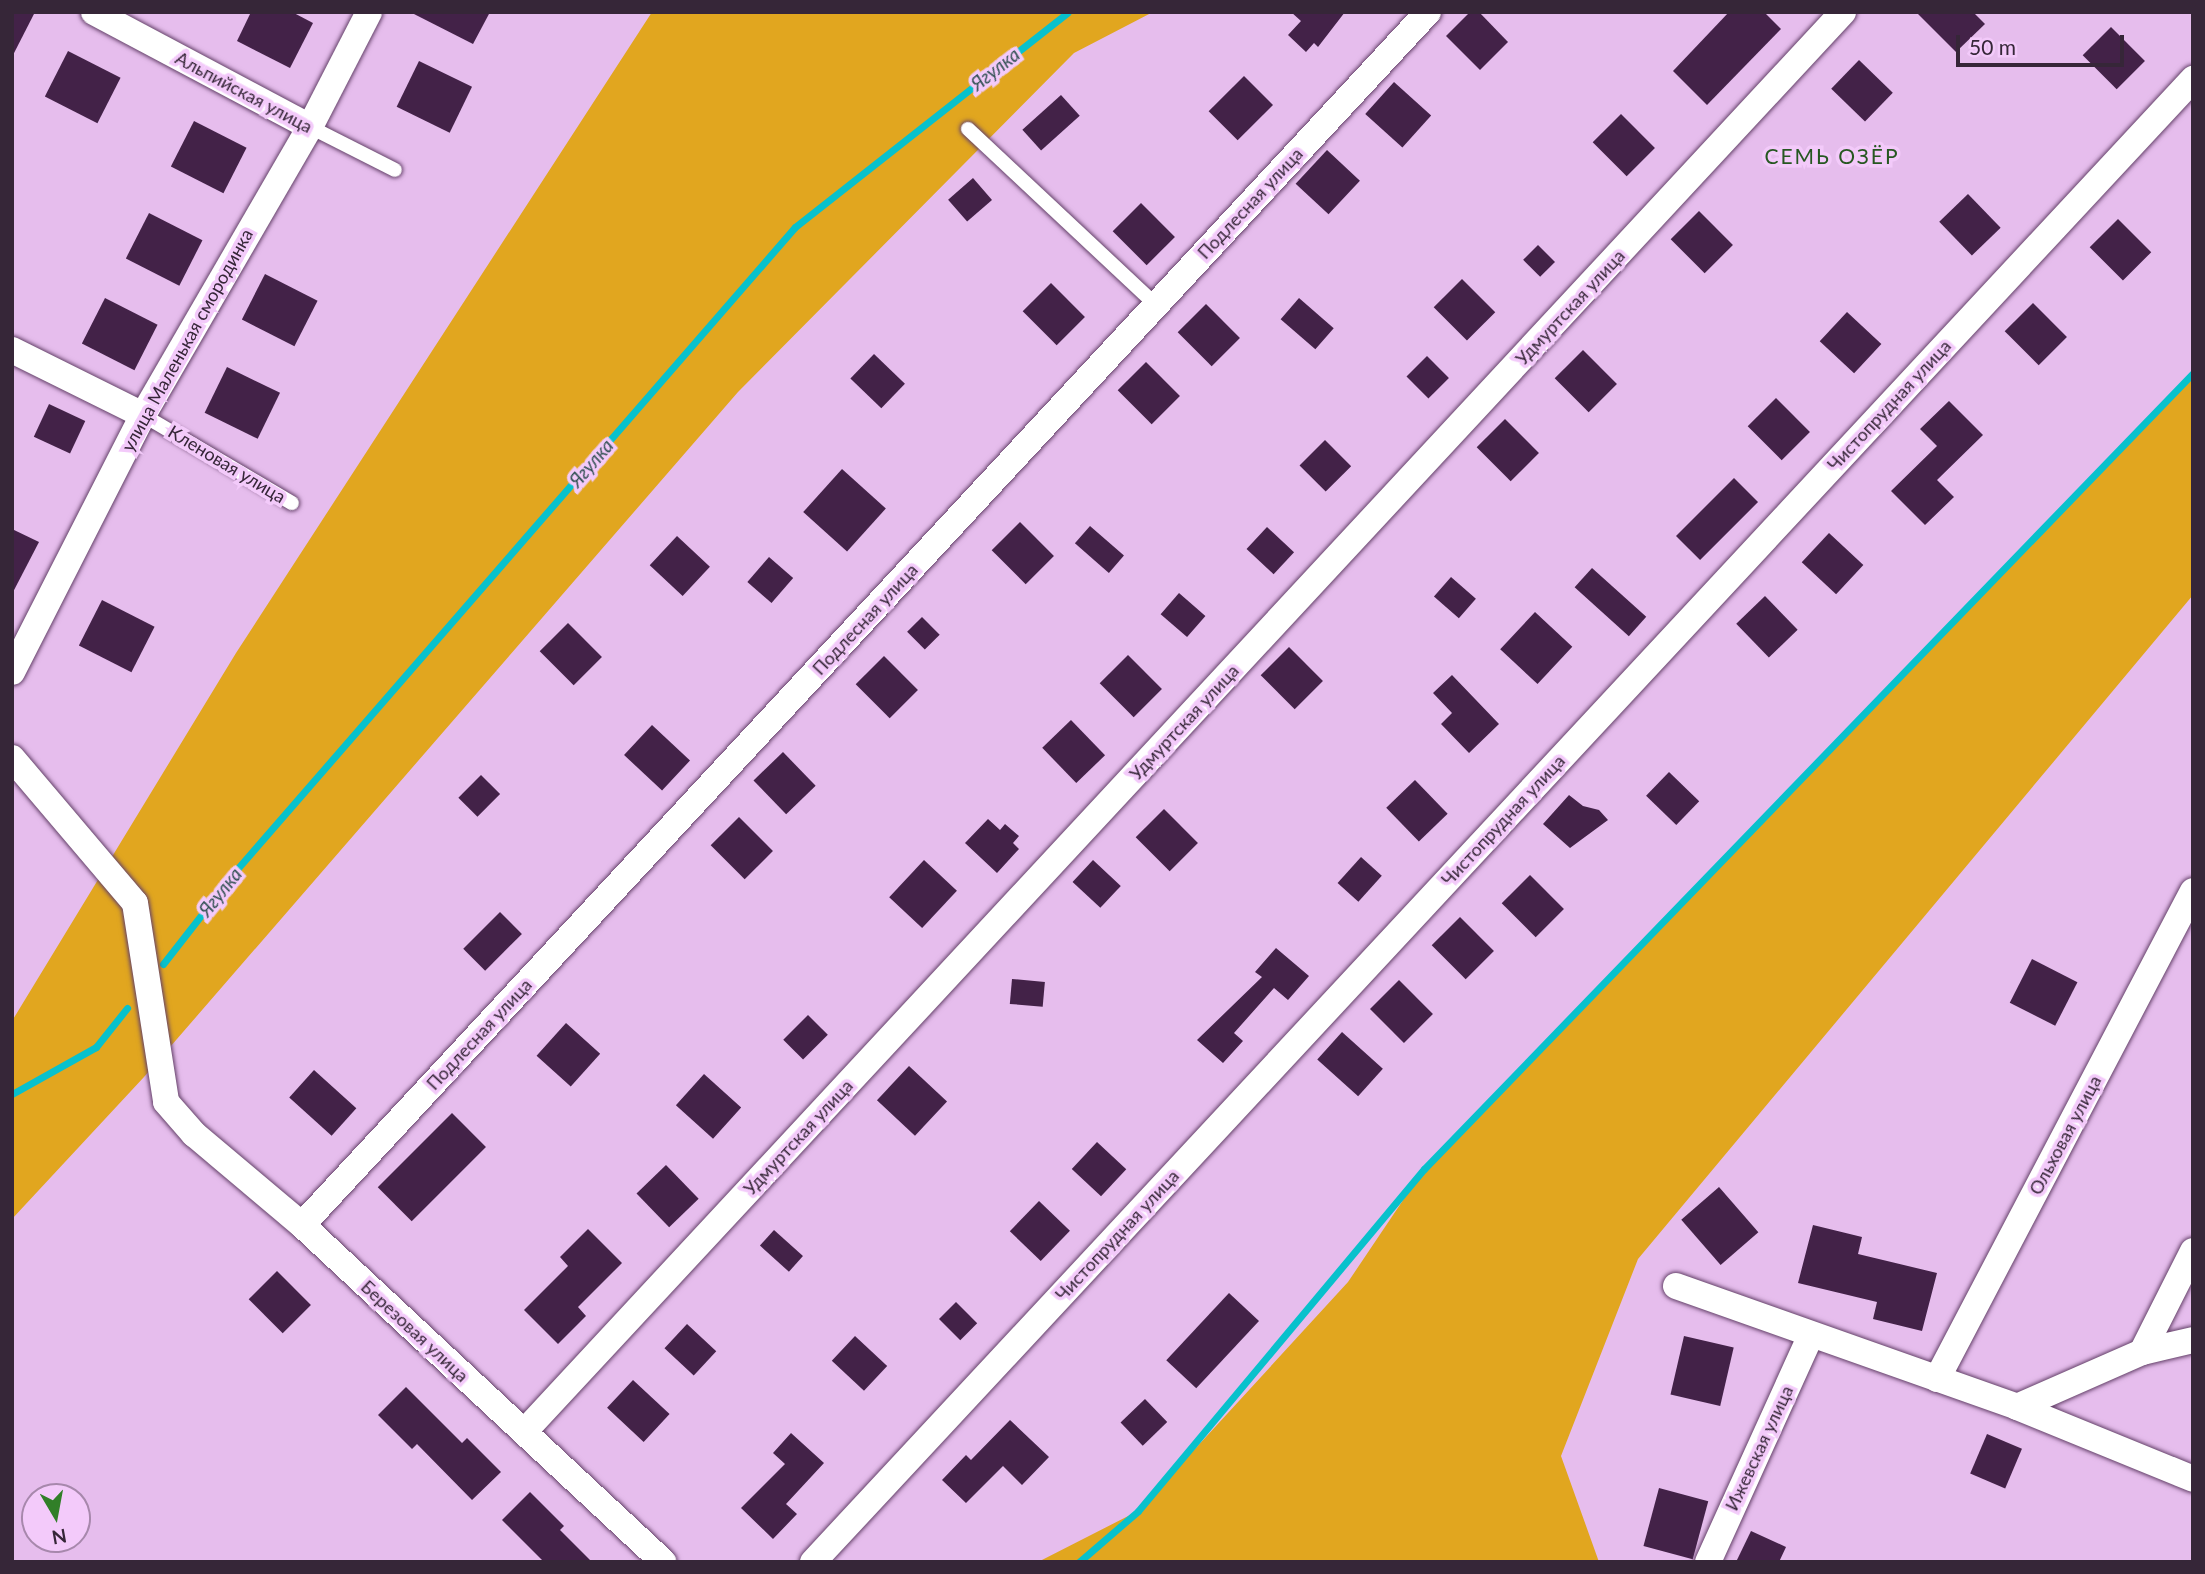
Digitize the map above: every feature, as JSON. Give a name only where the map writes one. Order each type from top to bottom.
[{"type":"street","name":"Альпийская улица","points":[[94,12],[310,127]]},
{"type":"street","name":"улица Маленькая смородинка","points":[[12,672],[143,415],[310,127],[369,12]]},
{"type":"street","name":"Подлесная улица","points":[[302,1225],[1428,12]]},
{"type":"street","name":"Удмуртская улица","points":[[524,1432],[1843,12]]},
{"type":"street","name":"Чистопрудная улица","points":[[813,1562],[2193,79]]},
{"type":"street","name":"Кленовая улица","points":[[12,349],[143,415]]},
{"type":"street","name":"Березовая улица","points":[[12,758],[135,903],[166,1102],[194,1133],[302,1225],[663,1562]]},
{"type":"street","name":"Ольховая улица","points":[[1937,1378],[2193,891]]},
{"type":"street","points":[[2142,1352],[2193,1251]]},
{"type":"street","points":[[1676,1286],[2017,1407],[2193,1479]]},
{"type":"street","name":"Ижевская улица","points":[[1708,1562],[1811,1335]]},
{"type":"street","points":[[2017,1407],[2142,1352],[2193,1340]]},
{"type":"lane","name":"Альпийская улица","points":[[310,127],[395,170]]},
{"type":"lane","points":[[968,129],[1156,305]]},
{"type":"lane","name":"Кленовая улица","points":[[143,415],[292,503]]},
{"type":"shaded area","points":[[652,12],[1153,12],[1074,53],[738,392],[144,1077],[12,1219],[12,1021],[236,653]]},
{"type":"shaded area","points":[[2193,371],[2193,595],[1638,1259],[1561,1456],[1599,1562],[1038,1562],[1138,1511],[1348,1282],[1424,1169]]},
{"type":"building","points":[[12,12],[35,12],[12,57]]},
{"type":"building","points":[[251,12],[292,12],[313,23],[290,68],[237,41]]},
{"type":"building","points":[[410,12],[490,12],[473,44]]},
{"type":"building","points":[[1291,12],[1345,12],[1318,47],[1314,43],[1306,52],[1288,35],[1301,21]]},
{"type":"building","points":[[1470,12],[1479,12],[1508,42],[1480,70],[1446,36]]},
{"type":"building","points":[[1729,12],[1764,12],[1781,29],[1707,105],[1673,71]]},
{"type":"building","points":[[1916,12],[1973,12],[1985,24],[1956,52]]},
{"type":"building","points":[[2111,27],[2145,61],[2117,89],[2083,55]]},
{"type":"building","points":[[68,51],[121,78],[97,123],[45,96]]},
{"type":"building","points":[[1859,60],[1893,93],[1865,121],[1831,89]]},
{"type":"building","points":[[419,61],[472,87],[450,133],[397,107]]},
{"type":"building","points":[[1244,76],[1273,105],[1238,140],[1209,111]]},
{"type":"building","points":[[1394,82],[1431,115],[1402,147],[1365,114]]},
{"type":"building","points":[[1061,95],[1080,116],[1041,151],[1022,130]]},
{"type":"building","points":[[1621,114],[1655,148],[1627,176],[1593,142]]},
{"type":"building","points":[[194,121],[247,148],[223,193],[171,166]]},
{"type":"building","points":[[1327,150],[1360,181],[1329,214],[1296,184]]},
{"type":"building","points":[[973,178],[992,200],[967,222],[948,200]]},
{"type":"building","points":[[1968,194],[2001,228],[1972,256],[1939,222]]},
{"type":"building","points":[[1141,203],[1175,237],[1147,265],[1113,231]]},
{"type":"building","points":[[1699,211],[1733,245],[1705,273],[1671,239]]},
{"type":"building","points":[[149,213],[202,240],[179,286],[126,258]]},
{"type":"building","points":[[2118,219],[2151,252],[2123,281],[2090,247]]},
{"type":"building","points":[[1538,245],[1555,262],[1540,277],[1523,260]]},
{"type":"building","points":[[265,274],[318,301],[294,346],[242,319]]},
{"type":"building","points":[[1462,279],[1495,312],[1467,341],[1434,307]]},
{"type":"building","points":[[1051,283],[1085,317],[1057,345],[1023,311]]},
{"type":"building","points":[[105,298],[158,325],[134,370],[82,343]]},
{"type":"building","points":[[1299,298],[1334,328],[1315,349],[1281,319]]},
{"type":"building","points":[[2033,303],[2067,337],[2039,365],[2005,331]]},
{"type":"building","points":[[1206,304],[1240,338],[1212,366],[1178,332]]},
{"type":"building","points":[[1847,312],[1881,344],[1854,373],[1820,341]]},
{"type":"building","points":[[1583,350],[1617,384],[1589,412],[1555,378]]},
{"type":"building","points":[[874,354],[905,384],[881,408],[850,378]]},
{"type":"building","points":[[1427,356],[1449,378],[1428,398],[1406,377]]},
{"type":"building","points":[[1146,362],[1180,396],[1152,424],[1118,390]]},
{"type":"building","points":[[227,367],[280,393],[258,439],[205,413]]},
{"type":"building","points":[[1776,398],[1810,432],[1782,460],[1748,426]]},
{"type":"building","points":[[1949,401],[1983,435],[1937,480],[1954,497],[1925,525],[1891,491],[1937,446],[1920,429]]},
{"type":"building","points":[[49,404],[85,421],[70,454],[34,437]]},
{"type":"building","points":[[1505,419],[1539,453],[1511,481],[1477,447]]},
{"type":"building","points":[[1325,440],[1351,466],[1326,492],[1300,465]]},
{"type":"building","points":[[842,469],[886,508],[847,552],[803,512]]},
{"type":"building","points":[[1734,478],[1758,502],[1700,560],[1676,536]]},
{"type":"building","points":[[1020,522],[1054,556],[1026,584],[992,550]]},
{"type":"building","points":[[1090,526],[1124,556],[1109,573],[1075,543]]},
{"type":"building","points":[[1267,527],[1294,552],[1274,574],[1247,549]]},
{"type":"building","points":[[12,529],[39,542],[12,594]]},
{"type":"building","points":[[1829,533],[1863,565],[1836,594],[1802,562]]},
{"type":"building","points":[[677,536],[710,567],[683,596],[650,565]]},
{"type":"building","points":[[769,557],[793,578],[772,603],[747,582]]},
{"type":"building","points":[[1592,568],[1646,617],[1629,636],[1575,587]]},
{"type":"building","points":[[1451,577],[1476,599],[1459,618],[1434,597]]},
{"type":"building","points":[[1179,593],[1205,616],[1187,637],[1161,614]]},
{"type":"building","points":[[1765,596],[1798,630],[1769,658],[1736,624]]},
{"type":"building","points":[[102,600],[155,627],[131,672],[79,645]]},
{"type":"building","points":[[1535,612],[1572,647],[1538,684],[1500,649]]},
{"type":"building","points":[[922,617],[940,635],[925,650],[907,632]]},
{"type":"building","points":[[568,623],[602,657],[574,685],[540,651]]},
{"type":"building","points":[[1289,647],[1323,681],[1295,709],[1261,675]]},
{"type":"building","points":[[1128,655],[1162,689],[1134,717],[1100,683]]},
{"type":"building","points":[[884,656],[918,690],[890,718],[856,684]]},
{"type":"building","points":[[1452,675],[1499,724],[1469,753],[1441,724],[1452,713],[1433,693]]},
{"type":"building","points":[[1071,720],[1105,755],[1076,783],[1042,748]]},
{"type":"building","points":[[652,725],[690,760],[662,790],[624,755]]},
{"type":"building","points":[[783,752],[816,786],[786,814],[754,780]]},
{"type":"building","points":[[1669,772],[1699,801],[1676,825],[1646,796]]},
{"type":"building","points":[[481,775],[500,794],[477,817],[458,798]]},
{"type":"building","points":[[1415,780],[1448,814],[1419,842],[1386,808]]},
{"type":"building","points":[[1569,795],[1583,806],[1599,810],[1608,820],[1570,848],[1543,824]]},
{"type":"building","points":[[1164,809],[1198,843],[1170,871],[1136,837]]},
{"type":"building","points":[[739,817],[773,851],[745,879],[711,845]]},
{"type":"building","points":[[988,819],[1000,830],[1005,824],[1019,836],[1013,843],[1019,849],[997,873],[965,843]]},
{"type":"building","points":[[1361,857],[1382,876],[1358,902],[1338,883]]},
{"type":"building","points":[[924,860],[957,891],[922,928],[889,897]]},
{"type":"building","points":[[1093,860],[1121,886],[1100,908],[1073,882]]},
{"type":"building","points":[[1530,875],[1564,909],[1536,937],[1502,903]]},
{"type":"building","points":[[500,912],[522,934],[485,971],[463,949]]},
{"type":"building","points":[[1460,917],[1494,951],[1466,979],[1432,945]]},
{"type":"building","points":[[1276,948],[1309,976],[1288,1000],[1274,988],[1234,1033],[1243,1041],[1223,1063],[1197,1040],[1262,977],[1255,972]]},
{"type":"building","points":[[2032,959],[2077,982],[2055,1026],[2010,1003]]},
{"type":"building","points":[[1012,979],[1045,982],[1043,1007],[1010,1004]]},
{"type":"building","points":[[1399,980],[1433,1014],[1404,1043],[1370,1009]]},
{"type":"building","points":[[808,1015],[828,1035],[803,1060],[783,1040]]},
{"type":"building","points":[[566,1023],[600,1054],[571,1086],[537,1056]]},
{"type":"building","points":[[1342,1032],[1383,1069],[1358,1096],[1317,1059]]},
{"type":"building","points":[[909,1066],[947,1101],[915,1136],[877,1100]]},
{"type":"building","points":[[314,1070],[356,1108],[332,1136],[289,1097]]},
{"type":"building","points":[[704,1074],[741,1107],[713,1139],[676,1105]]},
{"type":"building","points":[[452,1113],[486,1147],[412,1221],[378,1187]]},
{"type":"building","points":[[1097,1142],[1126,1169],[1101,1196],[1072,1169]]},
{"type":"building","points":[[666,1165],[699,1199],[669,1227],[637,1193]]},
{"type":"building","points":[[1719,1187],[1758,1232],[1721,1265],[1681,1220]]},
{"type":"building","points":[[1039,1201],[1070,1231],[1041,1261],[1010,1231]]},
{"type":"building","points":[[1813,1225],[1862,1237],[1858,1254],[1937,1273],[1922,1331],[1873,1319],[1877,1302],[1798,1283]]},
{"type":"building","points":[[588,1229],[622,1263],[578,1307],[586,1316],[558,1344],[524,1310],[568,1266],[560,1257]]},
{"type":"building","points":[[774,1230],[803,1256],[789,1272],[760,1246]]},
{"type":"building","points":[[277,1271],[311,1305],[283,1333],[249,1299]]},
{"type":"building","points":[[1229,1293],[1259,1321],[1196,1388],[1166,1360]]},
{"type":"building","points":[[956,1302],[977,1323],[960,1340],[939,1319]]},
{"type":"building","points":[[687,1324],[716,1351],[694,1375],[664,1348]]},
{"type":"building","points":[[855,1336],[887,1366],[864,1391],[832,1361]]},
{"type":"building","points":[[1684,1336],[1734,1347],[1720,1406],[1671,1394]]},
{"type":"building","points":[[633,1380],[670,1414],[644,1442],[607,1408]]},
{"type":"building","points":[[406,1387],[462,1443],[467,1438],[501,1472],[472,1500],[417,1444],[412,1449],[378,1415]]},
{"type":"building","points":[[1145,1399],[1167,1422],[1143,1446],[1121,1423]]},
{"type":"building","points":[[1010,1420],[1049,1457],[1022,1485],[1003,1466],[966,1503],[942,1480],[966,1455],[971,1460]]},
{"type":"building","points":[[791,1433],[824,1463],[786,1504],[797,1514],[773,1539],[741,1508],[785,1464],[773,1453]]},
{"type":"building","points":[[1987,1434],[2022,1449],[2005,1488],[1970,1474]]},
{"type":"building","points":[[1659,1488],[1708,1501],[1693,1559],[1643,1546]]},
{"type":"building","points":[[530,1492],[564,1526],[560,1530],[592,1562],[544,1562],[502,1520]]},
{"type":"building","points":[[1751,1531],[1786,1547],[1779,1562],[1736,1562]]},
{"type":"waterway","name":"Ягулка","points":[[163,964],[238,868],[795,227],[1068,12]]},
{"type":"waterway","points":[[1079,1562],[1138,1511],[1424,1169],[2193,373]]},
{"type":"waterway","name":"Ягулка","points":[[12,1094],[96,1047],[127,1008]]},
{"type":"district","name":"СЕМЬ ОЗЁР","points":[[1832,156]]}]
